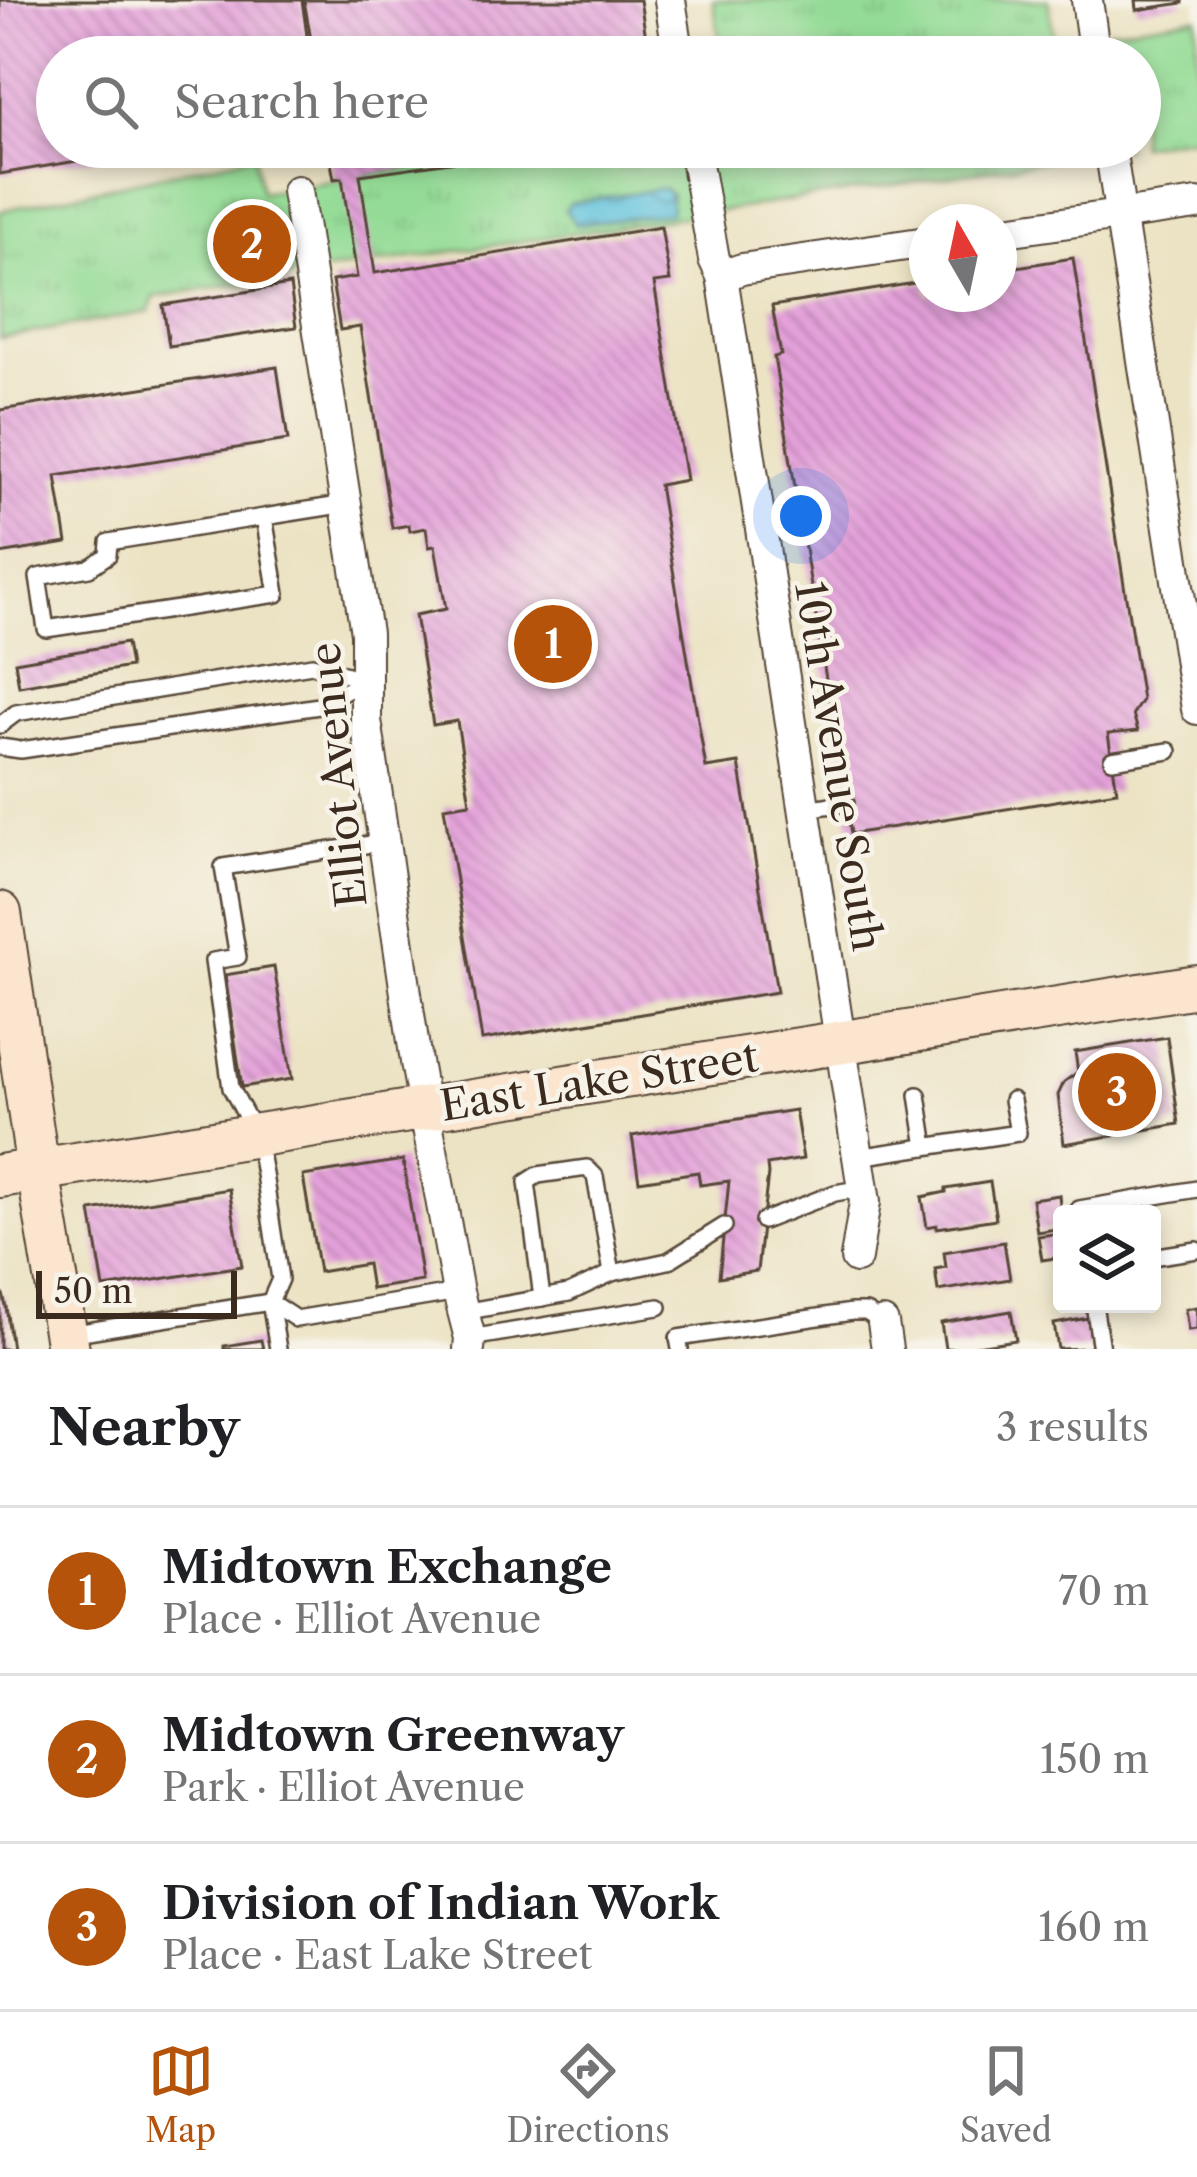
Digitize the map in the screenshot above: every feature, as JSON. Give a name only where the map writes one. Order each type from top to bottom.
[{"type":"main road","points":[[0,913],[19,1174],[67,1342]]},
{"type":"main road","name":"East Lake Street","points":[[19,1174],[1197,986]]},
{"type":"street","points":[[670,0],[676,36]]},
{"type":"street","points":[[1087,0],[1092,36]]},
{"type":"street","name":"10th Avenue South","points":[[698,168],[861,1173],[865,1202],[856,1258]]},
{"type":"street","points":[[1113,168],[1197,710]]},
{"type":"street","name":"Elliot Avenue","points":[[297,191],[366,634],[366,721],[424,1109],[465,1323]]},
{"type":"street","points":[[1017,230],[1197,204]]},
{"type":"street","points":[[718,268],[742,269],[909,245]]},
{"type":"lane","points":[[264,517],[277,594],[46,629],[38,577],[89,568],[108,555],[109,542],[264,517],[346,504]]},
{"type":"lane","points":[[0,725],[16,713],[312,665],[365,680]]},
{"type":"lane","points":[[0,747],[21,750],[319,706],[365,680]]},
{"type":"lane","points":[[1112,760],[1169,751]]},
{"type":"lane","points":[[804,809],[846,802]]},
{"type":"lane","points":[[278,1349],[270,1302],[280,1279],[256,1136],[231,1088],[213,961],[238,957],[223,867],[384,842]]},
{"type":"lane","points":[[918,1095],[926,1147]]},
{"type":"lane","points":[[763,1221],[835,1193],[861,1173],[926,1147],[1018,1133],[1012,1100]]},
{"type":"lane","points":[[542,1298],[526,1182],[538,1175],[587,1168],[595,1176],[613,1273]]},
{"type":"lane","points":[[1103,1205],[1197,1189]]},
{"type":"lane","points":[[465,1323],[569,1293],[613,1273],[668,1261],[724,1226]]},
{"type":"lane","points":[[1161,1256],[1197,1250]]},
{"type":"lane","points":[[67,1342],[270,1302],[296,1319],[465,1323],[659,1307]]},
{"type":"lane","points":[[680,1349],[678,1338],[852,1312],[866,1312],[885,1336]]},
{"type":"lane","points":[[1095,1313],[1101,1349]]},
{"type":"green space","points":[[713,0],[1048,0],[1054,36],[719,36]]},
{"type":"green space","points":[[1197,17],[1197,136],[1161,142],[1161,36],[1105,36],[1104,31]]},
{"type":"green space","points":[[195,168],[256,168],[261,192],[415,168],[999,168],[154,297],[149,312],[0,338],[0,211]]},
{"type":"water","points":[[664,188],[670,194],[671,213],[576,225],[565,210],[570,203]]},
{"type":"building","points":[[0,0],[302,0],[307,36],[36,36],[36,168],[0,174]]},
{"type":"building","points":[[304,0],[640,0],[646,36],[310,36]]},
{"type":"building","points":[[1136,0],[1183,0],[1183,3],[1137,10]]},
{"type":"building","points":[[332,168],[409,168],[360,175],[375,273],[661,227],[670,281],[654,283],[686,480],[659,485],[706,768],[739,763],[777,992],[482,1040],[444,807],[470,803],[457,721],[433,725],[415,615],[446,609],[435,546],[429,547],[426,528],[392,528],[360,327],[340,330],[332,281],[357,277],[342,178],[334,179]]},
{"type":"building","points":[[1073,258],[1142,700],[1133,714],[1138,731],[1108,734],[1117,791],[851,834],[774,357],[781,355],[772,306],[909,284],[909,312],[1017,312],[1017,267]]},
{"type":"building","points":[[290,285],[296,327],[169,346],[163,305]]},
{"type":"building","points":[[277,367],[288,440],[56,476],[67,543],[0,554],[0,410]]},
{"type":"building","points":[[126,643],[130,667],[19,686],[15,662]]},
{"type":"building","points":[[274,967],[292,1079],[242,1087],[225,975]]},
{"type":"building","points":[[1167,1037],[1179,1124],[1064,1144],[1058,1095],[1064,1082],[1078,1072],[1075,1052]]},
{"type":"building","points":[[795,1110],[803,1159],[767,1165],[757,1271],[719,1277],[729,1181],[700,1185],[698,1172],[639,1181],[632,1136]]},
{"type":"building","points":[[403,1160],[422,1281],[371,1289],[367,1264],[319,1272],[303,1176]]},
{"type":"building","points":[[990,1182],[996,1219],[927,1227],[922,1197]]},
{"type":"building","points":[[229,1189],[242,1266],[104,1288],[91,1211]]},
{"type":"building","points":[[1059,1195],[1060,1205],[1053,1205],[1053,1229],[1037,1232],[1032,1199]]},
{"type":"building","points":[[1053,1234],[1053,1258],[1042,1260],[1038,1236]]},
{"type":"building","points":[[1004,1242],[1010,1279],[938,1291],[935,1269],[946,1267],[944,1252]]},
{"type":"building","points":[[0,1294],[6,1307],[12,1349],[0,1349]]},
{"type":"building","points":[[1197,1307],[1197,1329],[1188,1330],[1185,1309]]},
{"type":"building","points":[[1011,1311],[1016,1340],[945,1348],[941,1323]]},
{"type":"building","points":[[1088,1318],[1092,1348],[1058,1349],[1054,1324]]},
{"type":"building","points":[[261,1340],[263,1349],[224,1349],[224,1346]]},
{"type":"place","name":"Midtown Greenway","points":[[252,244]]},
{"type":"place","name":"Midtown Exchange","points":[[553,644]]},
{"type":"place","name":"Division of Indian Work","points":[[1117,1092]]}]
